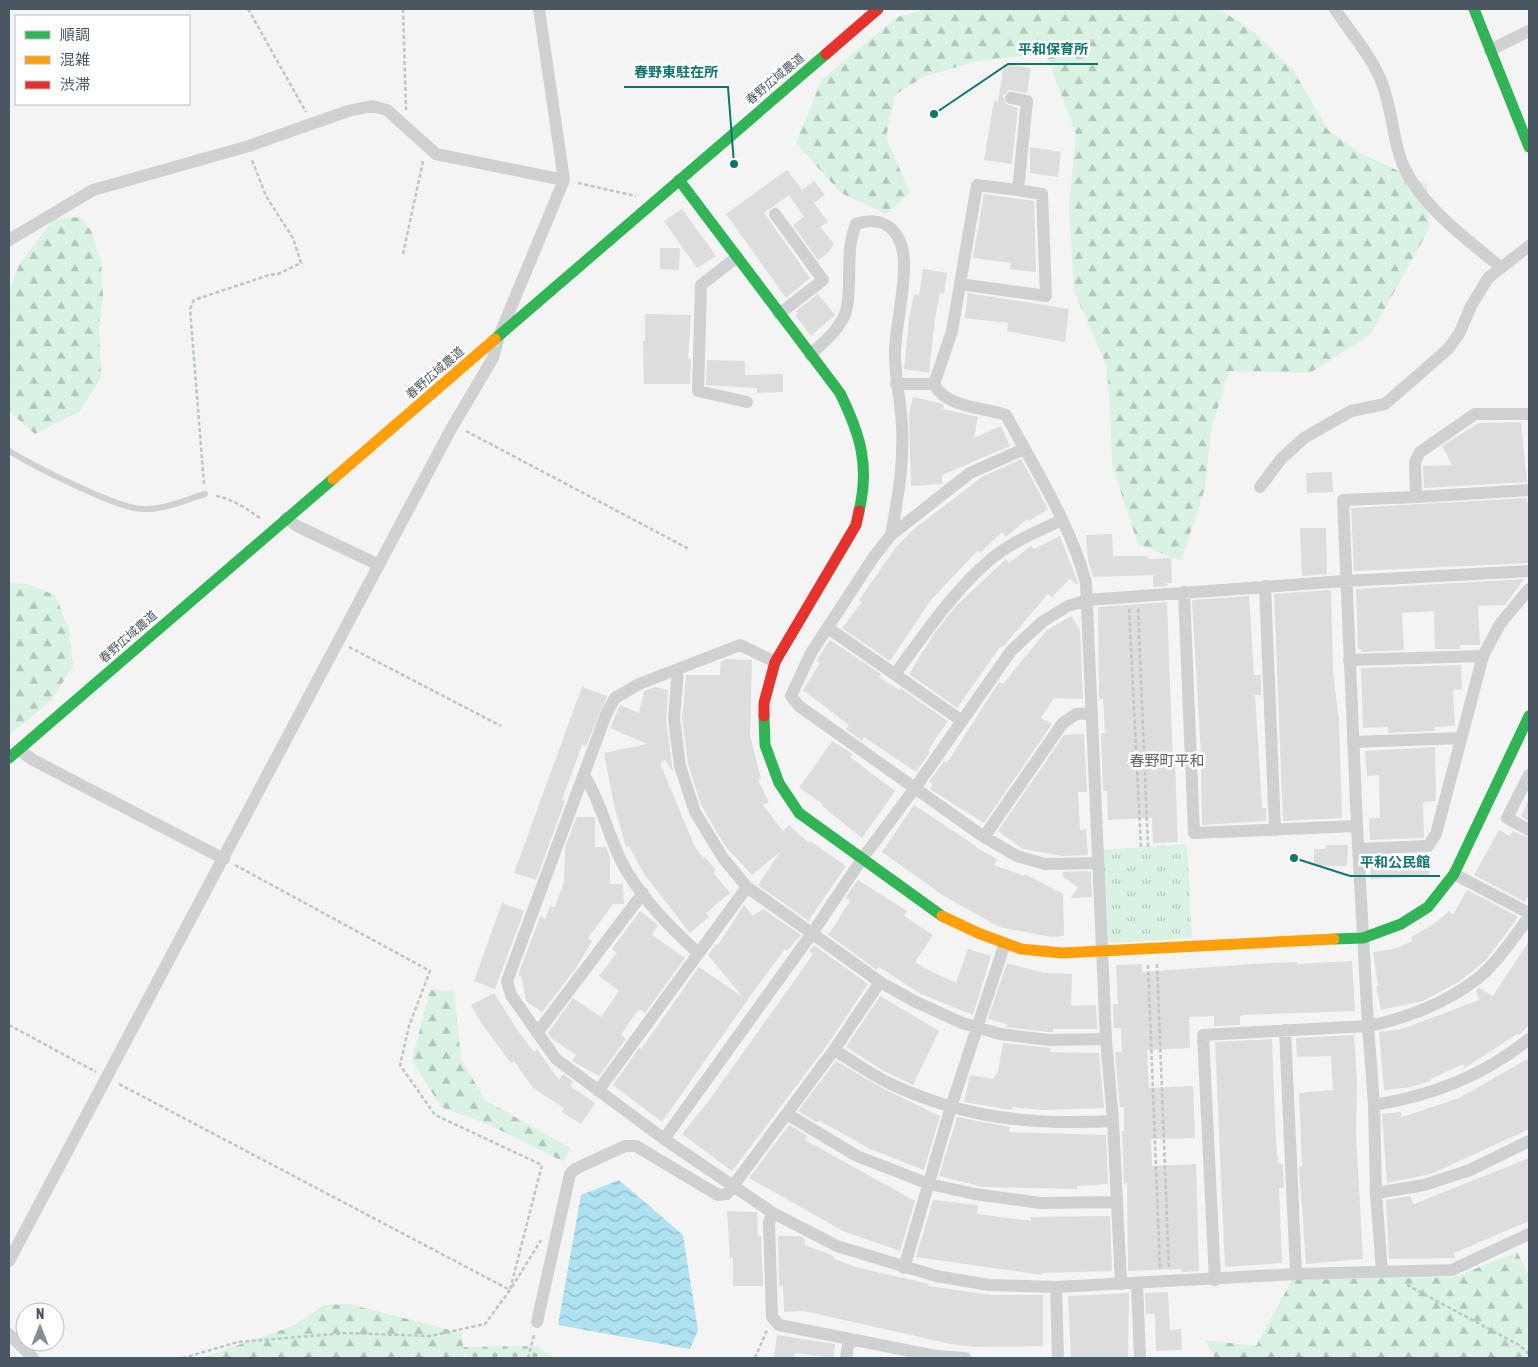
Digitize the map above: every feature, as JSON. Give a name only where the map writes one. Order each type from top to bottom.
[{"type":"street","points":[[9,1261],[454,424],[493,358],[499,336],[564,180],[539,9]]},
{"type":"street","name":"春野広域農道","points":[[9,758],[878,9]]},
{"type":"street","points":[[1335,9],[1376,67],[1384,88],[1397,151],[1412,183],[1433,209],[1500,266]]},
{"type":"street","points":[[1474,9],[1529,147]]},
{"type":"street","points":[[1490,50],[1529,31]]},
{"type":"street","points":[[1011,98],[1027,101],[1018,190]]},
{"type":"street","points":[[9,240],[93,190],[249,146],[348,111],[372,106],[387,110],[436,154],[564,180]]},
{"type":"street","points":[[679,180],[840,393],[857,428],[863,458],[864,491],[856,525],[775,662],[764,703],[765,745],[779,783],[799,813],[935,912],[978,934],[1021,949],[1062,953],[1363,938],[1402,924],[1428,907],[1454,874],[1529,716]]},
{"type":"street","points":[[960,284],[1046,296],[1042,194],[977,185],[960,284],[952,331],[934,384],[938,393],[956,403],[1006,415],[1062,520],[1080,559],[1086,582],[1098,862],[1104,951],[1106,1039],[1113,1121],[1121,1284]]},
{"type":"street","points":[[775,214],[824,280],[779,314]]},
{"type":"street","points":[[810,355],[834,333],[847,309],[850,237],[856,224],[869,219],[882,221],[890,227],[901,243],[904,259],[895,350],[896,384],[902,424],[903,471],[891,535]]},
{"type":"street","points":[[1260,487],[1281,459],[1304,438],[1351,411],[1385,404],[1448,349],[1459,334],[1471,306],[1488,278],[1500,266],[1529,246]]},
{"type":"street","points":[[737,257],[701,285],[698,391],[747,402]]},
{"type":"street","points":[[896,384],[934,384]]},
{"type":"street","points":[[1416,497],[1415,462],[1420,452],[1475,414],[1529,414]]},
{"type":"street","points":[[1024,449],[970,473],[891,535],[873,558],[811,653],[791,696],[799,706],[984,837],[1017,856],[1045,864],[1098,862]]},
{"type":"street","points":[[1382,1272],[1358,849],[1343,500],[1529,490]]},
{"type":"street","points":[[286,518],[297,526],[379,565]]},
{"type":"street","points":[[895,674],[953,596],[992,558],[1030,534],[1062,520]]},
{"type":"street","points":[[664,1139],[1011,651],[1042,622],[1068,606],[1087,600],[1133,595],[1345,580],[1529,571]]},
{"type":"street","points":[[1265,586],[1276,830]]},
{"type":"street","points":[[1358,849],[1428,846],[1436,834],[1483,656],[1500,624],[1529,589]]},
{"type":"street","points":[[1184,592],[1194,833],[1357,826]]},
{"type":"street","points":[[828,628],[962,721]]},
{"type":"street","points":[[775,662],[740,646],[639,684],[615,698],[607,712],[507,981],[511,995],[556,1059],[598,1091],[664,1139],[773,1213],[837,1246],[904,1268],[936,1276],[989,1285],[1056,1287],[1165,1283],[1296,1274],[1452,1270],[1529,1234]]},
{"type":"street","points":[[1349,660],[1483,656]]},
{"type":"street","points":[[678,669],[674,719],[680,766],[695,812],[723,858],[747,886],[880,982],[922,1005],[962,1023],[1000,1034],[1049,1040],[1106,1039]]},
{"type":"street","points":[[984,837],[1062,724],[1076,714],[1092,713]]},
{"type":"street","points":[[1353,742],[1461,738]]},
{"type":"street","points":[[20,750],[33,760],[224,859]]},
{"type":"street","points":[[584,775],[594,790],[626,870],[665,922],[698,952]]},
{"type":"street","points":[[1529,775],[1507,818],[1529,830]]},
{"type":"street","points":[[1215,1280],[1203,1035],[1368,1026],[1394,1021],[1425,1008],[1477,979],[1503,952],[1529,915],[1454,874]]},
{"type":"street","points":[[598,1091],[747,886]]},
{"type":"street","points":[[537,1033],[643,893]]},
{"type":"street","points":[[904,1268],[951,1107],[1005,943]]},
{"type":"street","points":[[537,1322],[570,1174],[575,1168],[625,1146],[636,1146],[718,1195],[727,1194],[834,1050],[880,982]]},
{"type":"street","points":[[1285,1030],[1296,1274]]},
{"type":"street","points":[[1374,1105],[1408,1100],[1462,1081],[1510,1055],[1529,1039]]},
{"type":"street","points":[[834,1050],[891,1084],[951,1107],[1014,1120],[1060,1123],[1113,1121]]},
{"type":"street","points":[[787,1114],[857,1156],[929,1184],[975,1194],[1040,1203],[1117,1202]]},
{"type":"street","points":[[1376,1192],[1424,1185],[1443,1179],[1470,1170],[1529,1141]]},
{"type":"street","points":[[773,1213],[769,1222],[772,1317],[779,1325],[936,1356],[965,1358]]},
{"type":"street","points":[[1136,1284],[1140,1358]]},
{"type":"street","points":[[1056,1287],[1058,1358]]},
{"type":"street","points":[[9,1334],[33,1358]]},
{"type":"street","points":[[846,1358],[849,1339]]},
{"type":"lane","points":[[9,451],[65,480],[122,504],[140,509],[163,508],[205,494]]},
{"type":"path","points":[[248,9],[312,125]]},
{"type":"path","points":[[403,9],[407,126]]},
{"type":"path","points":[[249,146],[266,196],[293,238],[301,263],[278,274],[269,275],[194,300],[190,309],[205,494],[225,497],[274,528]]},
{"type":"path","points":[[403,254],[426,147]]},
{"type":"path","points":[[564,180],[643,198],[649,207]]},
{"type":"path","points":[[454,424],[689,549]]},
{"type":"path","points":[[1133,595],[1148,847]]},
{"type":"path","points":[[1133,595],[1141,847]]},
{"type":"path","points":[[339,641],[501,726]]},
{"type":"path","points":[[224,859],[430,971],[409,1026],[400,1065],[435,1115],[542,1165],[510,1290]]},
{"type":"path","points":[[1152,948],[1165,1283]]},
{"type":"path","points":[[1152,948],[1165,1283]]},
{"type":"path","points":[[9,1025],[510,1290]]},
{"type":"path","points":[[184,1358],[238,1342],[347,1333],[430,1336],[485,1324],[510,1290],[544,1235]]},
{"type":"path","points":[[1382,1272],[1519,1345],[1529,1354]]},
{"type":"path","points":[[755,1358],[772,1317]]},
{"type":"path","points":[[528,1358],[537,1322]]},
{"type":"green space","points":[[926,9],[1220,9],[1254,32],[1293,70],[1328,130],[1362,154],[1427,184],[1429,229],[1371,334],[1310,373],[1229,371],[1211,430],[1205,488],[1181,561],[1138,544],[1112,465],[1110,403],[1106,364],[1074,291],[1069,206],[1076,135],[1046,54],[981,60],[923,77],[895,95],[886,137],[910,193],[886,214],[841,193],[796,143],[822,79],[897,17]]},
{"type":"green space","points":[[80,217],[91,231],[101,262],[103,296],[99,327],[101,378],[79,412],[35,434],[9,411],[9,291],[19,265],[54,219]]},
{"type":"green space","points":[[9,583],[27,584],[55,595],[69,629],[73,666],[51,701],[10,734]]},
{"type":"green space","points":[[1187,844],[1192,938],[1108,943],[1103,850]]},
{"type":"green space","points":[[430,990],[454,991],[461,1059],[485,1100],[570,1148],[564,1162],[490,1125],[441,1107],[412,1060]]},
{"type":"green space","points":[[1517,1252],[1529,1275],[1529,1358],[1215,1358],[1205,1340],[1256,1346],[1292,1280],[1455,1277]]},
{"type":"green space","points":[[349,1304],[462,1333],[464,1358],[201,1358],[293,1326],[324,1305]]},
{"type":"green space","points":[[538,1346],[553,1358],[467,1358],[463,1347]]},
{"type":"water","points":[[619,1180],[683,1235],[698,1330],[690,1349],[558,1325],[581,1195]]},
{"type":"building","points":[[1004,64],[1031,68],[1027,93],[1009,90],[1003,96],[1006,104],[1018,108],[1012,164],[984,160],[994,101],[998,102]]},
{"type":"building","points":[[1030,147],[1061,152],[1058,177],[1030,173]]},
{"type":"building","points":[[787,170],[802,190],[814,181],[825,195],[814,203],[828,222],[820,227],[834,244],[828,253],[818,260],[793,225],[804,217],[789,195],[764,213],[810,278],[786,298],[726,214]]},
{"type":"building","points":[[984,194],[1034,201],[1036,272],[1010,269],[1011,263],[973,258]]},
{"type":"building","points":[[682,209],[716,256],[697,268],[664,221]]},
{"type":"building","points":[[660,248],[680,248],[679,270],[660,269]]},
{"type":"building","points":[[923,269],[947,273],[944,294],[940,293],[935,318],[929,373],[904,369],[909,320],[914,294],[919,295]]},
{"type":"building","points":[[968,293],[1069,309],[1065,342],[1007,331],[1008,323],[965,318]]},
{"type":"building","points":[[818,294],[835,315],[811,336],[795,315],[798,314],[796,311]]},
{"type":"building","points":[[645,314],[691,315],[688,359],[691,359],[690,384],[644,384],[643,341],[645,341]]},
{"type":"building","points":[[707,360],[745,361],[745,375],[783,374],[783,392],[757,393],[757,388],[706,385]]},
{"type":"building","points":[[913,397],[940,403],[944,405],[943,409],[978,417],[974,438],[1001,426],[1010,446],[942,475],[942,484],[911,486],[909,414]]},
{"type":"building","points":[[1521,422],[1527,482],[1424,488],[1423,466],[1452,465],[1442,446],[1479,423]]},
{"type":"building","points":[[1021,459],[1048,509],[1029,521],[1027,519],[1006,537],[1002,532],[980,553],[978,550],[931,600],[890,661],[842,628],[862,602],[859,600],[896,547],[914,529],[982,477]]},
{"type":"building","points":[[1332,472],[1333,492],[1307,493],[1306,473]]},
{"type":"building","points":[[1527,498],[1527,503],[1529,502],[1529,563],[1354,571],[1351,508]]},
{"type":"building","points":[[1300,528],[1326,528],[1327,574],[1302,576]]},
{"type":"building","points":[[1112,534],[1113,556],[1147,556],[1148,559],[1171,558],[1172,583],[1167,583],[1167,586],[1153,587],[1153,575],[1093,577],[1088,560],[1086,535]]},
{"type":"building","points":[[1060,536],[1078,583],[1076,584],[1070,579],[1052,597],[1048,594],[1002,648],[1000,647],[957,708],[909,674],[934,634],[956,606],[1006,559],[1009,563],[1031,546],[1034,549]]},
{"type":"building","points":[[1524,579],[1505,605],[1478,606],[1480,645],[1460,645],[1460,649],[1435,649],[1434,611],[1402,613],[1404,650],[1361,652],[1361,649],[1358,649],[1356,589]]},
{"type":"building","points":[[1331,591],[1333,671],[1339,722],[1342,818],[1283,821],[1274,594]]},
{"type":"building","points":[[1249,596],[1254,675],[1261,675],[1261,695],[1255,695],[1262,808],[1266,808],[1266,821],[1202,825],[1201,755],[1192,600]]},
{"type":"building","points":[[1167,602],[1178,842],[1153,843],[1152,818],[1108,820],[1107,791],[1103,791],[1101,733],[1105,733],[1103,699],[1099,699],[1098,607]]},
{"type":"building","points":[[1071,616],[1080,630],[1083,699],[1054,698],[1041,718],[1052,724],[984,823],[930,789],[933,784],[929,782],[944,761],[947,763],[999,682],[1003,684],[1047,630]]},
{"type":"building","points":[[830,640],[881,674],[879,677],[899,690],[900,688],[948,721],[928,750],[930,752],[916,772],[864,737],[862,741],[846,729],[849,725],[803,690],[820,663],[816,661]]},
{"type":"building","points":[[726,659],[752,660],[750,735],[761,779],[758,780],[769,802],[763,805],[783,831],[789,825],[809,843],[810,841],[846,866],[809,920],[810,922],[758,885],[780,852],[752,875],[725,846],[701,805],[688,764],[682,719],[686,675],[720,675],[721,661]]},
{"type":"building","points":[[1461,665],[1462,689],[1453,690],[1455,726],[1434,727],[1435,731],[1388,733],[1388,727],[1363,728],[1361,668]]},
{"type":"building","points":[[582,687],[607,696],[586,746],[582,745],[562,800],[565,801],[536,880],[514,873]]},
{"type":"building","points":[[655,687],[668,690],[666,720],[673,772],[665,760],[660,763],[694,845],[703,858],[705,857],[715,869],[714,874],[730,893],[706,913],[709,917],[690,933],[644,874],[629,846],[626,847],[614,805],[604,753],[647,744],[610,728],[620,705],[639,713],[644,691]]},
{"type":"building","points":[[1084,734],[1087,792],[1078,792],[1080,830],[1086,829],[1088,855],[1062,856],[1023,849],[998,831],[1064,735]]},
{"type":"building","points":[[832,741],[853,754],[850,757],[895,791],[862,838],[822,806],[823,804],[799,788]]},
{"type":"building","points":[[1435,747],[1436,801],[1423,802],[1424,838],[1370,840],[1369,818],[1380,818],[1379,775],[1367,776],[1365,751]]},
{"type":"building","points":[[1529,799],[1529,821],[1521,816]]},
{"type":"building","points":[[914,805],[975,847],[997,859],[994,865],[1024,876],[1025,874],[1063,894],[1064,936],[1051,937],[999,927],[944,896],[882,852]]},
{"type":"building","points":[[577,817],[595,817],[595,847],[606,847],[610,857],[610,884],[623,884],[624,904],[613,904],[588,938],[592,941],[576,968],[542,1012],[526,1001],[521,976],[518,975],[540,917],[545,919],[550,906],[555,907],[564,882],[565,847]]},
{"type":"building","points":[[1499,830],[1510,836],[1513,831],[1529,838],[1529,895],[1525,902],[1474,875]]},
{"type":"building","points":[[1326,845],[1348,845],[1347,866],[1314,866],[1314,849],[1326,849]]},
{"type":"building","points":[[1426,854],[1429,856],[1429,876],[1371,879],[1370,857]]},
{"type":"building","points":[[1088,871],[1091,873],[1092,897],[1071,898],[1078,887],[1063,877],[1063,872]]},
{"type":"building","points":[[858,880],[907,911],[904,916],[933,935],[915,962],[926,969],[956,983],[968,949],[991,956],[973,1015],[921,994],[879,967],[877,970],[823,931],[829,934],[850,901],[845,898]]},
{"type":"building","points":[[1467,890],[1517,916],[1516,920],[1486,960],[1460,981],[1423,1001],[1381,1010],[1376,986],[1378,986],[1373,952],[1394,949],[1413,941],[1411,937],[1434,924],[1449,911],[1453,915]]},
{"type":"building","points":[[502,903],[524,911],[495,989],[474,981]]},
{"type":"building","points":[[744,905],[753,916],[763,909],[801,935],[787,951],[785,949],[753,992],[662,1122],[613,1085],[699,967],[743,997],[708,955],[716,944],[718,945]]},
{"type":"building","points":[[640,911],[658,925],[652,935],[685,958],[645,1013],[641,1010],[637,1011],[621,1035],[626,1039],[599,1076],[572,1061],[576,1055],[551,1038],[548,1033],[573,998],[601,1017],[619,991],[599,976],[617,953],[612,949]]},
{"type":"building","points":[[1529,941],[1529,1025],[1519,1035],[1517,1034],[1465,1068],[1463,1064],[1431,1079],[1431,1081],[1411,1087],[1384,1090],[1379,1032],[1402,1029],[1479,1000],[1476,990],[1483,984],[1479,988],[1493,996]]},
{"type":"building","points":[[814,945],[868,984],[827,1045],[732,1171],[682,1134],[710,1099],[813,954],[809,952]]},
{"type":"building","points":[[1352,961],[1355,1011],[1243,1015],[1240,1016],[1240,1025],[1214,1026],[1214,1016],[1189,1017],[1190,1048],[1147,1050],[1149,1088],[1193,1086],[1195,1138],[1151,1139],[1152,1166],[1196,1164],[1199,1271],[1182,1272],[1181,1269],[1128,1271],[1127,1183],[1124,1184],[1122,1131],[1124,1131],[1124,1107],[1120,1107],[1115,1052],[1122,1052],[1121,1028],[1114,1028],[1113,1004],[1118,1004],[1116,965],[1142,964],[1142,972],[1269,963],[1297,962],[1297,964]]},
{"type":"building","points":[[1007,963],[1044,973],[1072,974],[1071,1006],[1096,1005],[1097,1029],[1053,1029],[1053,1032],[1049,1032],[1006,1027],[1007,1024],[988,1019]]},
{"type":"building","points":[[494,993],[518,1031],[534,1052],[537,1049],[559,1080],[563,1074],[573,1081],[570,1086],[595,1103],[581,1124],[562,1112],[564,1108],[533,1088],[514,1061],[511,1063],[482,1024],[471,1005]]},
{"type":"building","points":[[880,996],[939,1031],[913,1085],[882,1070],[846,1047]]},
{"type":"building","points":[[1354,1035],[1357,1081],[1356,1135],[1363,1259],[1306,1264],[1299,1167],[1302,1166],[1299,1093],[1333,1090],[1331,1056],[1297,1057],[1296,1038]]},
{"type":"building","points":[[1272,1039],[1276,1142],[1278,1162],[1283,1165],[1284,1188],[1279,1188],[1282,1263],[1225,1267],[1215,1042]]},
{"type":"building","points":[[1003,1043],[1051,1048],[1050,1052],[1099,1053],[1104,1108],[1042,1110],[1013,1107],[1012,1110],[964,1102],[970,1075],[993,1079],[998,1071]]},
{"type":"building","points":[[1529,1058],[1529,1129],[1431,1174],[1387,1183],[1382,1114],[1401,1112],[1402,1117],[1459,1098]]},
{"type":"building","points":[[836,1061],[882,1088],[940,1116],[924,1170],[870,1149],[798,1111]]},
{"type":"building","points":[[957,1117],[1010,1127],[1009,1132],[1106,1135],[1108,1184],[1077,1186],[1077,1189],[983,1187],[939,1176]]},
{"type":"building","points":[[789,1125],[808,1136],[805,1140],[915,1201],[900,1251],[843,1231],[749,1178]]},
{"type":"building","points":[[1529,1158],[1529,1221],[1454,1253],[1455,1258],[1389,1259],[1386,1200],[1410,1196],[1414,1204]]},
{"type":"building","points":[[933,1200],[978,1205],[977,1214],[1031,1221],[1031,1217],[1110,1216],[1112,1271],[1042,1273],[1042,1275],[916,1257]]},
{"type":"building","points":[[727,1211],[757,1212],[758,1236],[761,1236],[763,1286],[733,1286],[733,1258],[730,1258]]},
{"type":"building","points":[[778,1236],[799,1236],[804,1238],[805,1245],[834,1256],[833,1258],[855,1267],[929,1284],[928,1286],[992,1295],[1043,1295],[1043,1346],[974,1347],[951,1344],[804,1311],[784,1312],[783,1286],[779,1286]]},
{"type":"building","points":[[1168,1292],[1170,1330],[1181,1329],[1182,1350],[1156,1351],[1155,1314],[1146,1314],[1145,1293]]},
{"type":"building","points":[[1129,1293],[1128,1358],[1071,1358],[1068,1296]]},
{"type":"building","points":[[777,1335],[835,1344],[833,1358],[795,1353],[794,1358],[774,1358]]},
{"type":"traffic: fast","points":[[1474,9],[1529,147]]},
{"type":"traffic: fast","points":[[495,339],[826,54]]},
{"type":"traffic: fast","points":[[679,180],[840,393],[853,422],[861,450],[863,479],[859,511]]},
{"type":"traffic: fast","points":[[9,758],[333,479]]},
{"type":"traffic: fast","points":[[764,716],[765,745],[779,783],[799,813],[942,916]]},
{"type":"traffic: fast","points":[[1334,939],[1363,938],[1401,924],[1428,907],[1454,874],[1529,716]]},
{"type":"traffic: slow","points":[[333,479],[495,339]]},
{"type":"traffic: slow","points":[[942,916],[978,933],[1021,949],[1062,953],[1334,939]]},
{"type":"traffic: jam","points":[[826,54],[878,9]]},
{"type":"traffic: jam","points":[[764,716],[764,703],[775,662],[856,525],[859,511]]},
{"type":"place","name":"平和保育所","points":[[934,114]]},
{"type":"place","name":"春野東駐在所","points":[[734,164]]},
{"type":"place","name":"平和公民館","points":[[1294,858]]},
{"type":"district","name":"春野町平和","points":[[1167,760]]}]
